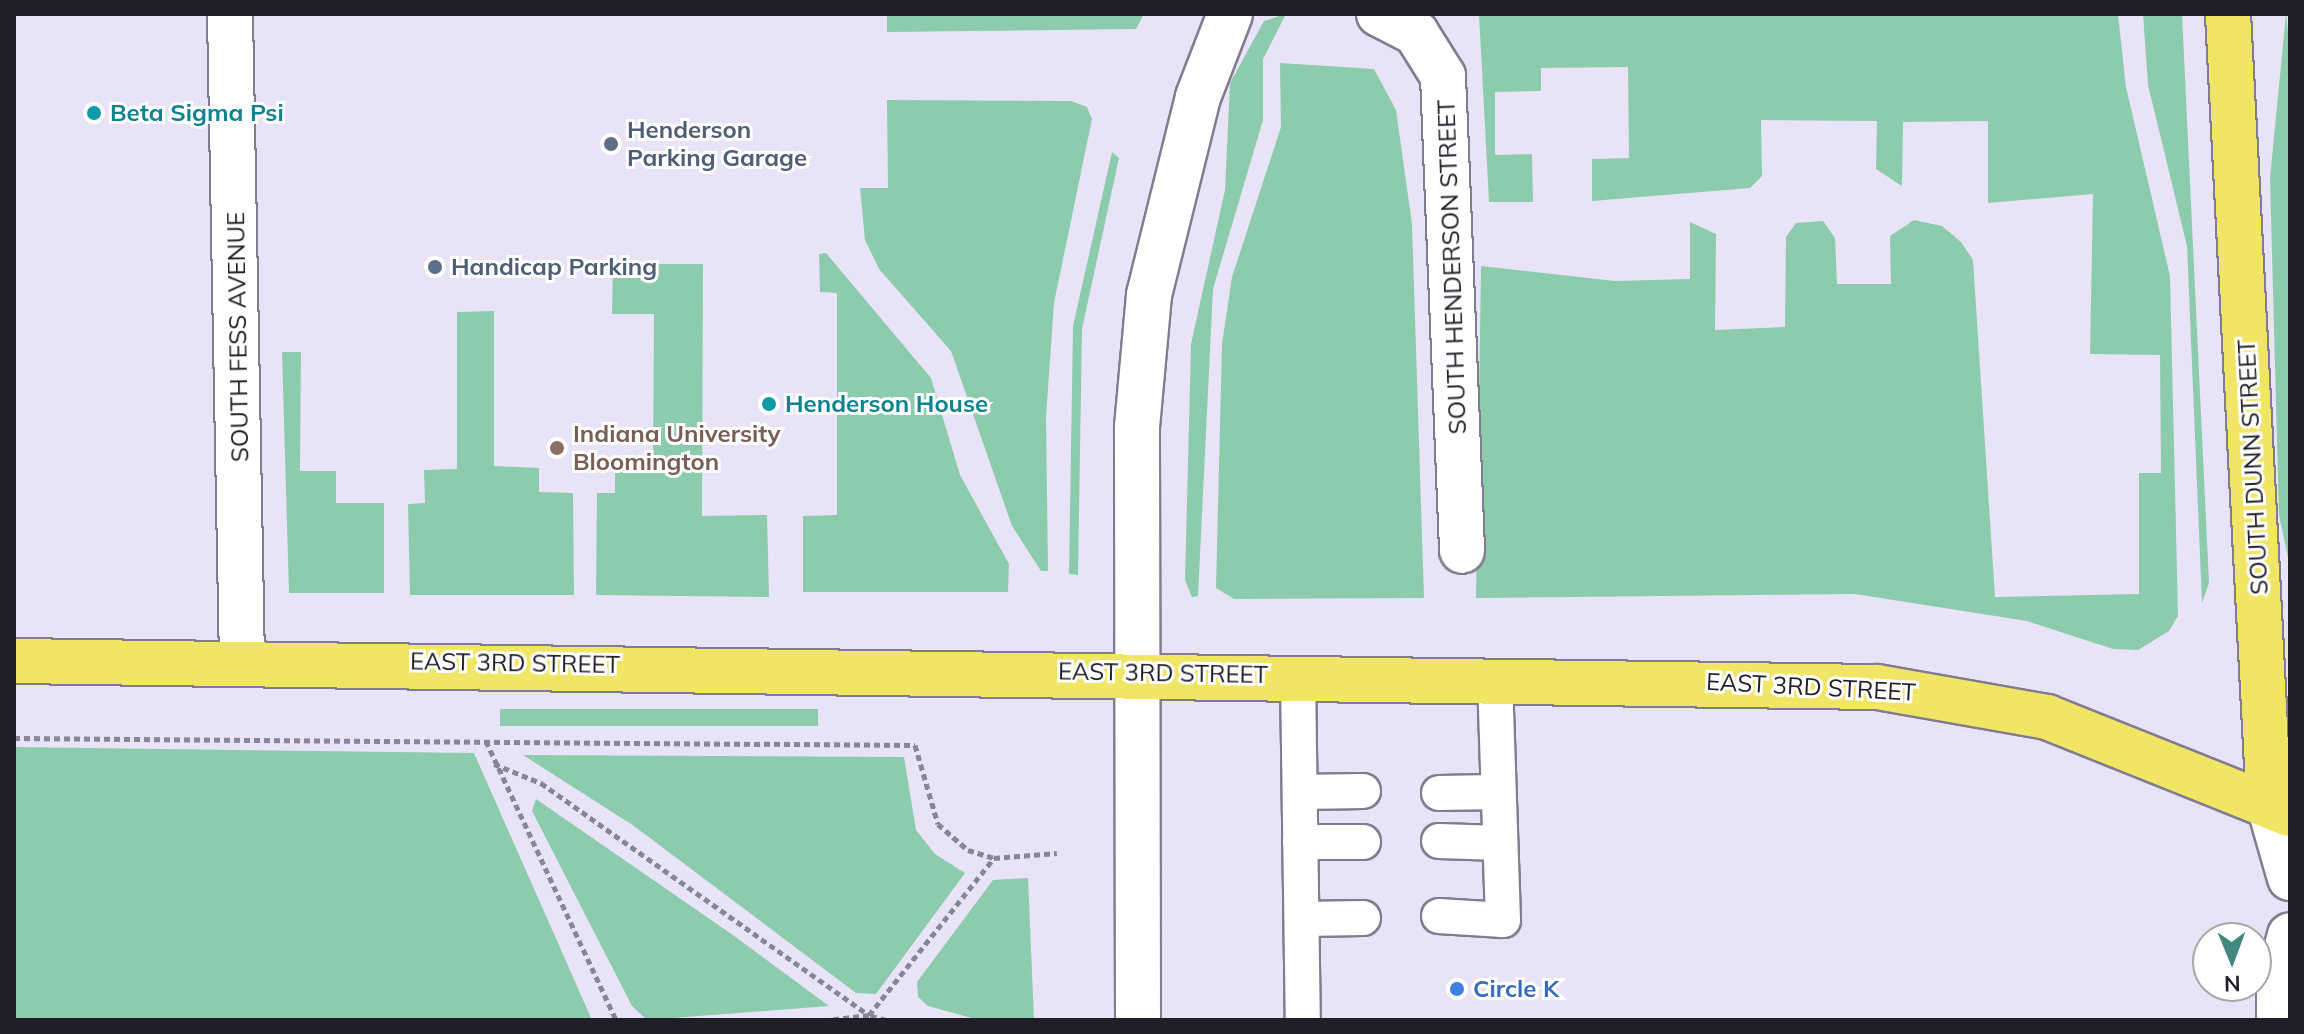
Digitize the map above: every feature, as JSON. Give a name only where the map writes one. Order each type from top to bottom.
[{"type":"main road","name":"SOUTH DUNN STREET","points":[[2230,34],[2280,810]]},
{"type":"main road","name":"EAST 3RD STREET","points":[[14,661],[242,660],[1789,683],[1947,694],[2058,721],[2280,810]]},
{"type":"street","name":"SOUTH FESS AVENUE","points":[[230,14],[242,660]]},
{"type":"street","points":[[1138,1020],[1137,427],[1149,295],[1198,97],[1230,14]]},
{"type":"street","name":"SOUTH HENDERSON STREET","points":[[1379,14],[1416,33],[1443,76],[1462,551]]},
{"type":"street","name":"SOUTH DUNN STREET","points":[[2280,810],[2290,878]]},
{"type":"street","points":[[2279,1020],[2279,976],[2290,935]]},
{"type":"lane","points":[[1298,676],[1303,1020]]},
{"type":"lane","points":[[1439,916],[1503,920],[1495,679]]},
{"type":"lane","points":[[1300,792],[1363,791]]},
{"type":"lane","points":[[1439,793],[1498,792]]},
{"type":"lane","points":[[1439,841],[1500,843]]},
{"type":"lane","points":[[1300,842],[1363,842]]},
{"type":"lane","points":[[1302,919],[1363,918]]},
{"type":"path","points":[[14,738],[915,745],[938,824],[968,850],[994,858],[1057,853]]},
{"type":"path","points":[[486,741],[494,764],[616,1020]]},
{"type":"path","points":[[494,764],[541,783],[869,1015],[886,1020]]},
{"type":"path","points":[[827,1020],[869,1015],[994,858]]},
{"type":"green space","points":[[887,14],[1144,14],[1136,29],[887,32]]},
{"type":"green space","points":[[1286,14],[1263,59],[1263,120],[1213,289],[1198,596],[1192,597],[1185,580],[1191,344],[1225,190],[1230,83],[1264,21]]},
{"type":"green space","points":[[1479,14],[2118,14],[2126,87],[2170,276],[2178,616],[2169,631],[2138,650],[2113,649],[2027,621],[1855,594],[1476,598],[1481,266],[1615,281],[1690,279],[1690,222],[1716,234],[1715,330],[1785,327],[1786,237],[1796,223],[1823,221],[1835,238],[1837,284],[1891,284],[1890,236],[1914,220],[1942,226],[1961,242],[1973,260],[1995,597],[2139,594],[2139,473],[2161,473],[2160,355],[2090,354],[2093,194],[1988,203],[1988,121],[1903,122],[1902,186],[1876,169],[1877,121],[1761,120],[1762,176],[1750,188],[1592,201],[1592,159],[1629,158],[1628,67],[1541,68],[1541,91],[1495,92],[1495,155],[1532,154],[1533,202],[1489,202]]},
{"type":"green space","points":[[2143,14],[2182,14],[2209,583],[2202,603],[2187,246],[2148,85]]},
{"type":"green space","points":[[2286,14],[2290,50],[2290,567],[2279,515],[2270,178]]},
{"type":"green space","points":[[1280,63],[1374,69],[1396,110],[1412,224],[1424,598],[1234,599],[1216,588],[1222,344],[1232,277],[1281,127]]},
{"type":"green space","points":[[887,100],[1071,101],[1087,107],[1092,119],[1054,303],[1046,417],[1048,571],[1041,571],[1012,526],[951,351],[879,269],[865,240],[860,188],[888,188]]},
{"type":"green space","points":[[1112,152],[1119,158],[1082,329],[1078,575],[1069,574],[1073,326]]},
{"type":"green space","points":[[826,253],[931,378],[960,475],[1009,564],[1008,592],[803,592],[803,516],[837,515],[837,293],[820,292],[819,254]]},
{"type":"green space","points":[[613,264],[703,264],[702,516],[767,515],[769,597],[596,595],[597,493],[615,493],[615,469],[653,469],[654,314],[612,314]]},
{"type":"green space","points":[[494,311],[494,466],[539,468],[539,492],[573,493],[574,595],[410,595],[408,504],[425,503],[424,470],[457,469],[457,312]]},
{"type":"green space","points":[[282,352],[301,352],[300,471],[336,471],[336,503],[384,503],[384,593],[289,593]]},
{"type":"green space","points":[[500,709],[818,709],[818,726],[500,726]]},
{"type":"green space","points":[[14,747],[474,753],[592,1020],[14,1020]]},
{"type":"green space","points":[[523,755],[904,757],[916,830],[935,854],[965,873],[876,994],[856,993],[634,826]]},
{"type":"green space","points":[[536,799],[730,933],[829,1006],[647,1020],[632,1006],[532,811]]},
{"type":"green space","points":[[1028,878],[1034,1020],[979,1020],[928,1006],[918,997],[917,982],[993,880]]},
{"type":"place","name":"Beta Sigma Psi","points":[[94,113]]},
{"type":"place","name":"Henderson Parking Garage","points":[[611,144]]},
{"type":"place","name":"Handicap Parking","points":[[435,267]]},
{"type":"place","name":"Henderson House","points":[[769,404]]},
{"type":"place","name":"Indiana University Bloomington","points":[[557,448]]},
{"type":"place","name":"Circle K","points":[[1457,989]]}]
